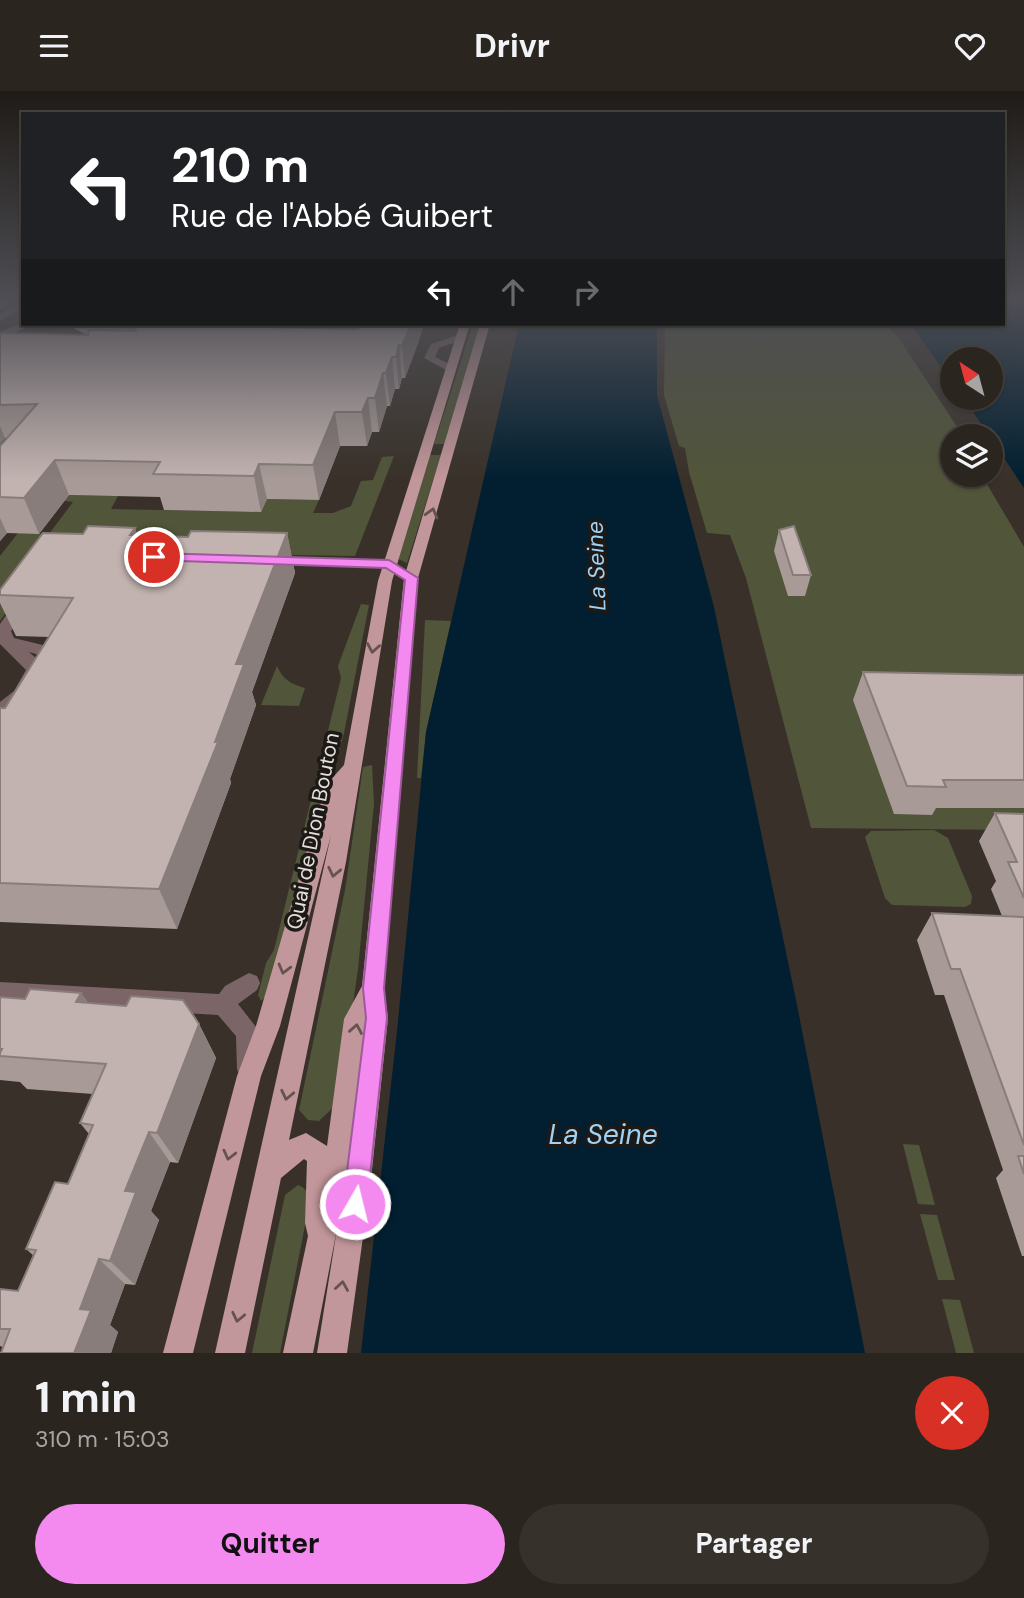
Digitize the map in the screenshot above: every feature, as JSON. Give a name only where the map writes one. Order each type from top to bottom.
[{"type":"main road","name":"Quai de Dion Bouton","points":[[230,1353],[336,862],[389,564],[454,362]]},
{"type":"main road","points":[[332,1353],[360,1166],[376,1018],[373,988],[411,578],[474,362]]},
{"type":"main road","points":[[178,1353],[249,1076],[268,1026],[335,785],[352,768]]},
{"type":"main road","points":[[298,1353],[320,1240],[334,1195],[356,1019],[373,988]]},
{"type":"main road","points":[[270,1172],[283,1156],[296,1149],[306,1146],[319,1156],[321,1164],[317,1199],[320,1240]]},
{"type":"street","points":[[435,362],[452,369]]},
{"type":"street","points":[[248,559],[389,564],[411,578]]},
{"type":"street","points":[[0,711],[21,695],[34,670],[32,664],[7,642],[4,631],[34,585]]},
{"type":"street","points":[[7,642],[49,652],[57,660],[50,683]]},
{"type":"street","points":[[0,717],[17,713],[37,699]]},
{"type":"street","points":[[224,1005],[233,993],[249,983]]},
{"type":"street","points":[[0,992],[224,1005],[248,1032],[249,1076]]},
{"type":"green space","points":[[461,362],[469,362],[444,444],[434,444]]},
{"type":"green space","points":[[664,362],[914,362],[940,401],[940,410],[946,410],[955,424],[940,424],[940,487],[989,487],[1024,547],[1024,830],[811,828],[746,578],[730,535],[707,533],[689,472],[685,448],[679,446],[664,395]]},
{"type":"green space","points":[[430,455],[441,455],[407,563],[398,559]]},
{"type":"green space","points":[[394,456],[355,556],[73,551],[41,564],[0,621],[0,556],[18,533],[49,534],[73,502],[64,501],[69,495],[118,496],[111,509],[261,512],[267,499],[319,500],[313,513],[333,513],[351,506],[361,481],[373,480],[382,457]]},
{"type":"green space","points":[[361,604],[369,605],[344,733],[268,995],[261,1001],[258,995],[266,963],[274,950],[341,678],[338,666]]},
{"type":"green space","points":[[425,620],[451,621],[426,732],[421,778],[417,778]]},
{"type":"green space","points":[[277,666],[288,681],[305,688],[299,706],[261,705]]},
{"type":"green space","points":[[372,765],[374,804],[358,969],[339,1102],[319,1121],[308,1120],[299,1110],[345,890],[363,767]]},
{"type":"green space","points":[[934,830],[948,838],[972,896],[971,904],[965,907],[892,905],[885,898],[865,837],[871,831]]},
{"type":"green space","points":[[903,1144],[919,1145],[935,1205],[918,1204]]},
{"type":"green space","points":[[298,1185],[307,1193],[309,1205],[280,1353],[252,1353],[285,1195]]},
{"type":"green space","points":[[920,1214],[937,1215],[955,1280],[938,1280]]},
{"type":"green space","points":[[942,1299],[960,1300],[974,1353],[956,1353]]},
{"type":"water","name":"La Seine","points":[[510,362],[657,362],[657,395],[714,607],[797,1005],[865,1353],[361,1353],[397,1031],[426,732]]},
{"type":"water","points":[[1003,362],[1024,362],[1024,488],[1003,457],[1003,424],[981,424],[972,410],[1003,410]]},
{"type":"building","points":[[0,362],[390,362],[386,373],[383,373],[375,398],[368,398],[362,412],[335,412],[313,465],[259,464],[254,476],[153,474],[160,462],[55,460],[24,498],[0,497],[0,446],[37,404],[0,405]]},
{"type":"building","points":[[88,526],[135,528],[130,535],[188,537],[191,531],[287,533],[236,664],[244,664],[215,742],[218,742],[159,889],[0,883],[0,708],[5,708],[73,598],[0,595],[0,590],[43,533],[83,534]]},
{"type":"building","points":[[794,526],[811,575],[793,575],[779,530]]},
{"type":"building","points":[[863,672],[1024,675],[1024,780],[943,780],[946,787],[907,786]]},
{"type":"building","points":[[995,813],[1024,814],[1024,898],[1008,862],[1017,862]]},
{"type":"building","points":[[932,913],[1024,917],[1024,1145],[960,969],[951,969]]},
{"type":"building","points":[[30,989],[81,993],[76,1002],[126,1006],[131,996],[183,1000],[199,1024],[157,1133],[149,1132],[125,1191],[136,1192],[110,1261],[99,1259],[80,1309],[91,1310],[74,1353],[1,1353],[10,1329],[0,1329],[0,1289],[18,1291],[36,1250],[26,1249],[55,1182],[68,1184],[93,1125],[80,1123],[106,1064],[0,1056],[0,997],[25,999]]},
{"type":"building","points":[[1018,1156],[1024,1156],[1024,1174]]},
{"type":"route","points":[[154,557],[389,564],[411,578],[373,988],[376,1018],[355,1204]]}]
